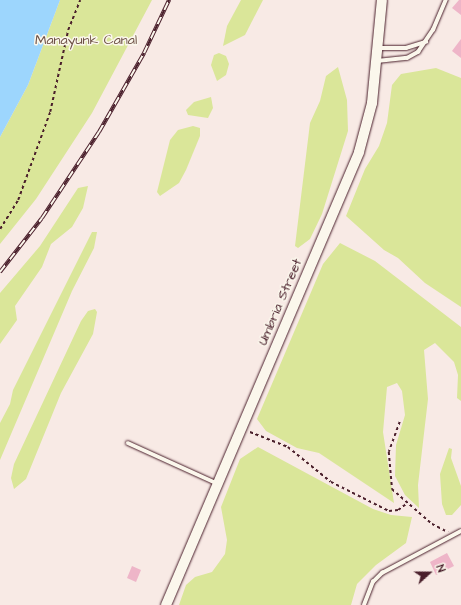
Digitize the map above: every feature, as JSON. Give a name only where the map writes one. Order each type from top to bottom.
[{"type":"main road","name":"Umbria Street","points":[[166,605],[360,152],[370,112],[382,0]]},
{"type":"lane","points":[[375,62],[413,56],[426,42],[446,0]]},
{"type":"lane","points":[[376,48],[406,48],[426,42]]},
{"type":"lane","points":[[128,443],[217,484]]},
{"type":"lane","points":[[364,605],[373,582],[382,573],[461,530]]},
{"type":"path","points":[[0,229],[18,200],[50,112],[68,30],[80,0]]},
{"type":"path","points":[[400,422],[389,452],[388,466],[392,488],[406,504],[432,524],[453,535]]},
{"type":"path","points":[[241,429],[288,446],[328,480],[389,511],[398,510],[406,504]]},
{"type":"green space","name":"Manayunk Canal","points":[[60,0],[152,0],[92,113],[36,199],[0,244],[0,137],[28,85]]},
{"type":"green space","points":[[241,0],[263,0],[245,35],[223,46],[227,26]]},
{"type":"green space","points":[[219,53],[226,56],[229,64],[226,75],[217,81],[211,65],[214,55]]},
{"type":"green space","points":[[338,67],[347,100],[348,131],[322,214],[310,239],[298,248],[295,246],[310,123],[320,101],[326,76]]},
{"type":"green space","points":[[436,68],[461,78],[461,307],[425,283],[398,258],[384,250],[346,216],[365,169],[379,146],[387,123],[392,85],[401,74]]},
{"type":"green space","points":[[211,97],[213,108],[208,118],[188,115],[186,110],[194,102]]},
{"type":"green space","points":[[193,126],[200,128],[200,136],[186,170],[179,183],[160,196],[157,192],[170,140],[178,130]]},
{"type":"green space","points":[[88,186],[83,208],[72,227],[51,244],[42,267],[15,306],[17,320],[0,344],[0,293],[40,246],[78,188]]},
{"type":"green space","points":[[92,232],[97,232],[94,248],[72,291],[0,460],[0,423],[10,404],[13,390]]},
{"type":"green space","points":[[340,243],[375,261],[461,327],[461,401],[457,398],[458,375],[454,362],[435,343],[424,350],[428,399],[418,485],[419,508],[405,495],[395,476],[396,445],[405,415],[402,391],[397,383],[387,387],[383,432],[394,503],[319,453],[297,448],[266,431],[257,419],[323,264]]},
{"type":"green space","points":[[95,309],[97,312],[93,334],[61,393],[26,479],[14,489],[11,478],[14,464],[81,321],[88,311]]},
{"type":"green space","points":[[258,447],[373,509],[391,515],[412,517],[406,543],[376,565],[357,584],[351,605],[179,605],[186,585],[195,577],[212,572],[225,554],[227,540],[221,507],[240,459]]},
{"type":"green space","points":[[449,448],[452,449],[451,458],[461,486],[461,505],[452,515],[446,515],[442,504],[440,474]]},
{"type":"water","points":[[0,0],[60,0],[28,85],[0,137]]},
{"type":"building","points":[[459,0],[461,0],[461,15],[452,8]]},
{"type":"building","points":[[461,39],[461,58],[452,51]]},
{"type":"building","points":[[447,553],[454,566],[436,575],[430,562]]},
{"type":"building","points":[[132,566],[141,570],[136,582],[127,578]]},
{"type":"railway","points":[[0,272],[42,218],[99,132],[144,53],[169,0]]}]
